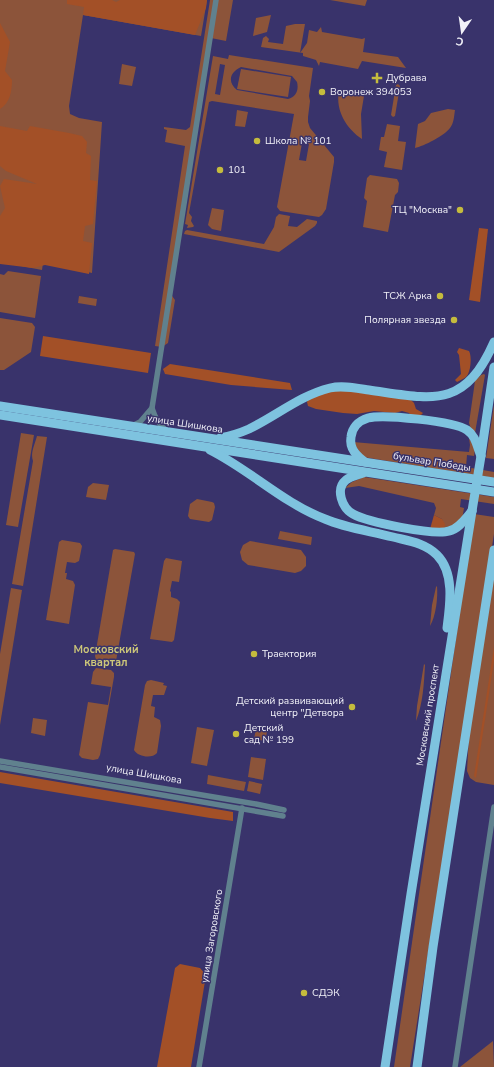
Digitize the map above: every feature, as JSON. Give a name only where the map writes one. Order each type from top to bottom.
[{"type":"main road","points":[[214,439],[234,435],[248,430],[306,397],[332,387],[345,387],[430,397],[446,395],[466,384],[477,373],[485,361],[494,342]]},
{"type":"main road","name":"Московский проспект","points":[[385,1067],[494,367]]},
{"type":"main road","name":"улица Шишкова","points":[[0,406],[38,416],[202,446],[366,467]]},
{"type":"main road","name":"улица Шишкова","points":[[0,415],[38,416],[131,426],[214,439],[366,467]]},
{"type":"main road","points":[[472,511],[456,528],[441,533],[431,533],[352,514],[342,502],[340,494],[345,481],[366,467],[352,448],[351,437],[355,426],[367,418],[382,417],[442,423],[462,427],[474,438],[481,456]]},
{"type":"main road","points":[[202,446],[219,455],[298,506],[317,516],[336,523],[417,543],[425,546],[438,556],[443,563],[446,572],[450,594],[450,606],[444,653],[444,685]]},
{"type":"main road","name":"бульвар Победы","points":[[366,467],[494,482]]},
{"type":"main road","name":"бульвар Победы","points":[[366,467],[494,492]]},
{"type":"main road","points":[[417,1067],[433,947],[494,550]]},
{"type":"street","points":[[169,432],[161,426],[155,418],[152,408],[216,0]]},
{"type":"street","points":[[131,426],[140,422],[152,408]]},
{"type":"street","name":"улица Шишкова","points":[[0,761],[241,801],[283,813],[242,808],[0,767]]},
{"type":"street","points":[[455,1067],[494,807]]},
{"type":"street","name":"улица Загоровского","points":[[199,1067],[242,808]]},
{"type":"shaded area","points":[[0,0],[207,0],[201,36],[83,15],[69,106],[70,114],[79,118],[102,122],[92,273],[47,262],[43,263],[42,270],[0,262]]},
{"type":"shaded area","points":[[67,0],[112,0],[116,2],[120,0],[207,0],[206,8],[195,35],[83,15],[84,7],[67,4]]},
{"type":"shaded area","points":[[210,0],[233,0],[226,41],[211,38],[170,293],[175,300],[168,343],[162,347],[155,346],[185,146],[165,142],[167,130],[164,129],[164,127],[186,130],[190,127]]},
{"type":"shaded area","points":[[330,0],[367,0],[365,6]]},
{"type":"shaded area","points":[[271,15],[267,32],[253,36],[256,18]]},
{"type":"shaded area","points":[[0,23],[10,42],[5,71],[12,80],[12,88],[8,100],[0,109]]},
{"type":"shaded area","points":[[305,24],[300,53],[261,47],[263,38],[266,36],[269,39],[268,42],[283,44],[286,26]]},
{"type":"shaded area","points":[[321,27],[322,32],[362,39],[365,38],[363,52],[398,57],[406,68],[362,61],[358,69],[320,62],[319,66],[316,60],[303,56],[303,53],[300,53],[307,43],[309,30],[317,32]]},
{"type":"shaded area","points":[[229,55],[313,68],[309,96],[308,122],[310,128],[334,157],[326,209],[319,217],[280,211],[277,207],[294,114],[212,101],[209,102],[189,213],[192,217],[191,221],[194,226],[187,228],[188,225],[185,224],[213,56],[228,59]],"holes":[[[220,64],[225,65],[220,95],[215,94]],[[241,67],[292,76],[297,82],[298,88],[293,97],[288,99],[237,90],[231,81],[232,74]],[[302,143],[309,144],[306,161],[299,160]]]},
{"type":"shaded area","points":[[122,64],[136,67],[132,86],[119,84]]},
{"type":"shaded area","points":[[241,69],[291,77],[288,97],[237,89]]},
{"type":"shaded area","points":[[398,84],[400,86],[395,116],[393,117],[391,115],[396,85]]},
{"type":"shaded area","points":[[339,91],[364,96],[361,114],[362,139],[347,125],[343,119],[339,106]]},
{"type":"shaded area","points":[[448,109],[455,110],[453,122],[450,128],[434,140],[415,148],[418,124],[425,121],[431,113]]},
{"type":"shaded area","points":[[237,110],[248,112],[245,127],[235,126]]},
{"type":"shaded area","points":[[387,124],[400,126],[398,141],[406,142],[402,170],[384,167],[387,152],[379,150],[381,137],[384,137]]},
{"type":"shaded area","points":[[0,126],[27,131],[30,126],[69,133],[82,136],[87,142],[86,153],[91,156],[90,180],[97,181],[93,224],[85,226],[83,241],[92,243],[89,274],[45,265],[33,268],[0,264],[0,216],[5,208],[0,186],[4,179],[37,184],[6,171],[0,166]]},
{"type":"shaded area","points":[[370,175],[397,179],[399,183],[398,192],[395,195],[388,232],[363,227],[367,201],[364,198],[367,178]]},
{"type":"shaded area","points":[[212,208],[224,210],[221,231],[212,229],[208,225]]},
{"type":"shaded area","points":[[279,214],[290,216],[288,226],[297,227],[307,219],[317,221],[317,223],[279,252],[184,234],[187,230],[264,244],[274,227],[276,217]]},
{"type":"shaded area","points":[[479,228],[488,229],[480,302],[469,300]]},
{"type":"shaded area","points":[[8,271],[41,276],[35,318],[0,312],[0,274],[4,275]]},
{"type":"shaded area","points":[[79,296],[97,299],[96,306],[78,303]]},
{"type":"shaded area","points":[[0,318],[32,323],[35,327],[31,352],[4,370],[0,370]]},
{"type":"shaded area","points":[[43,336],[151,353],[148,373],[40,356]]},
{"type":"shaded area","points":[[459,348],[469,351],[470,364],[468,375],[457,382],[455,380],[461,374],[459,355],[457,352]]},
{"type":"shaded area","points":[[170,364],[290,383],[292,390],[231,385],[165,374],[163,369]]},
{"type":"shaded area","points":[[484,374],[475,433],[472,432],[469,423],[475,381]]},
{"type":"shaded area","points":[[334,389],[410,399],[414,403],[416,409],[423,413],[421,415],[411,416],[409,413],[402,411],[395,413],[374,411],[357,414],[316,409],[308,406],[307,402],[309,398]]},
{"type":"shaded area","points":[[494,405],[494,459],[486,458]]},
{"type":"shaded area","points":[[21,433],[34,435],[18,527],[6,525]]},
{"type":"shaded area","points":[[37,436],[47,437],[23,586],[12,584],[33,461],[32,452]]},
{"type":"shaded area","points":[[469,438],[475,449],[474,456],[467,455],[466,467],[494,472],[494,478],[363,457],[353,442],[469,452]]},
{"type":"shaded area","points":[[364,477],[494,497],[494,504],[461,499],[460,507],[464,508],[462,520],[444,530],[442,519],[434,515],[436,508],[434,503],[359,486],[345,488],[352,482]]},
{"type":"shaded area","points":[[93,483],[109,485],[106,500],[86,497],[88,487]]},
{"type":"shaded area","points":[[197,499],[214,503],[215,507],[212,520],[209,522],[190,519],[188,516],[190,504]]},
{"type":"shaded area","points":[[474,514],[494,517],[494,534],[410,1067],[394,1067]]},
{"type":"shaded area","points":[[434,515],[442,519],[445,524],[444,530],[430,529]]},
{"type":"shaded area","points":[[280,531],[312,537],[311,545],[278,539]]},
{"type":"shaded area","points":[[62,540],[80,543],[82,546],[79,561],[75,563],[67,562],[65,573],[67,573],[66,579],[73,581],[75,585],[69,624],[46,620],[59,542]]},
{"type":"shaded area","points":[[250,541],[301,550],[306,557],[306,566],[301,571],[295,573],[248,565],[242,560],[240,552],[243,545]]},
{"type":"shaded area","points":[[113,550],[134,552],[135,554],[116,661],[115,663],[108,664],[96,660],[95,656]]},
{"type":"shaded area","points":[[166,558],[182,561],[179,582],[172,581],[170,591],[171,597],[180,602],[174,640],[172,642],[150,639],[164,561]]},
{"type":"shaded area","points":[[494,560],[494,785],[476,782],[470,778],[467,771],[469,735]]},
{"type":"shaded area","points":[[437,586],[436,606],[434,617],[430,626],[432,605]]},
{"type":"shaded area","points":[[11,588],[22,590],[0,725],[0,654]]},
{"type":"shaded area","points":[[494,647],[494,661],[476,778],[474,776]]},
{"type":"shaded area","points":[[424,664],[423,693],[416,721],[417,706]]},
{"type":"shaded area","points":[[96,668],[111,670],[114,673],[114,677],[100,755],[98,759],[93,760],[82,758],[79,755],[88,702],[108,705],[111,687],[91,684],[93,672]]},
{"type":"shaded area","points":[[151,680],[164,683],[163,685],[167,686],[164,695],[153,695],[151,706],[155,707],[154,717],[160,720],[161,726],[157,753],[149,757],[142,756],[134,750],[145,685],[147,681]]},
{"type":"shaded area","points":[[33,718],[47,720],[45,736],[31,733]]},
{"type":"shaded area","points":[[197,727],[214,730],[207,766],[191,763]]},
{"type":"shaded area","points":[[256,729],[267,732],[265,741],[254,739]]},
{"type":"shaded area","points":[[251,757],[266,759],[263,780],[248,777]]},
{"type":"shaded area","points":[[0,772],[233,812],[233,821],[0,783]]},
{"type":"shaded area","points":[[208,775],[246,782],[244,791],[207,784]]},
{"type":"shaded area","points":[[249,781],[262,784],[260,794],[247,791]]},
{"type":"shaded area","points":[[180,964],[200,968],[206,975],[191,1067],[157,1067],[175,968]]},
{"type":"shaded area","points":[[493,1041],[494,1067],[460,1067]]},
{"type":"place","name":"Дубрава","points":[[377,78]]},
{"type":"place","name":"Воронеж 394053","points":[[322,92]]},
{"type":"place","name":"Школа № 101","points":[[257,141]]},
{"type":"place","name":"101","points":[[220,170]]},
{"type":"place","name":"ТЦ \"Москва\"","points":[[460,210]]},
{"type":"place","name":"ТСЖ Арка","points":[[440,296]]},
{"type":"place","name":"Полярная звезда","points":[[454,320]]},
{"type":"place","name":"Траектория","points":[[254,654]]},
{"type":"place","name":"Детский развивающий центр \"Детвора","points":[[352,707]]},
{"type":"place","name":"Детский сад № 199","points":[[236,734]]},
{"type":"place","name":"СДЭК","points":[[304,993]]},
{"type":"district","name":"Московский квартал","points":[[106,655]]}]
